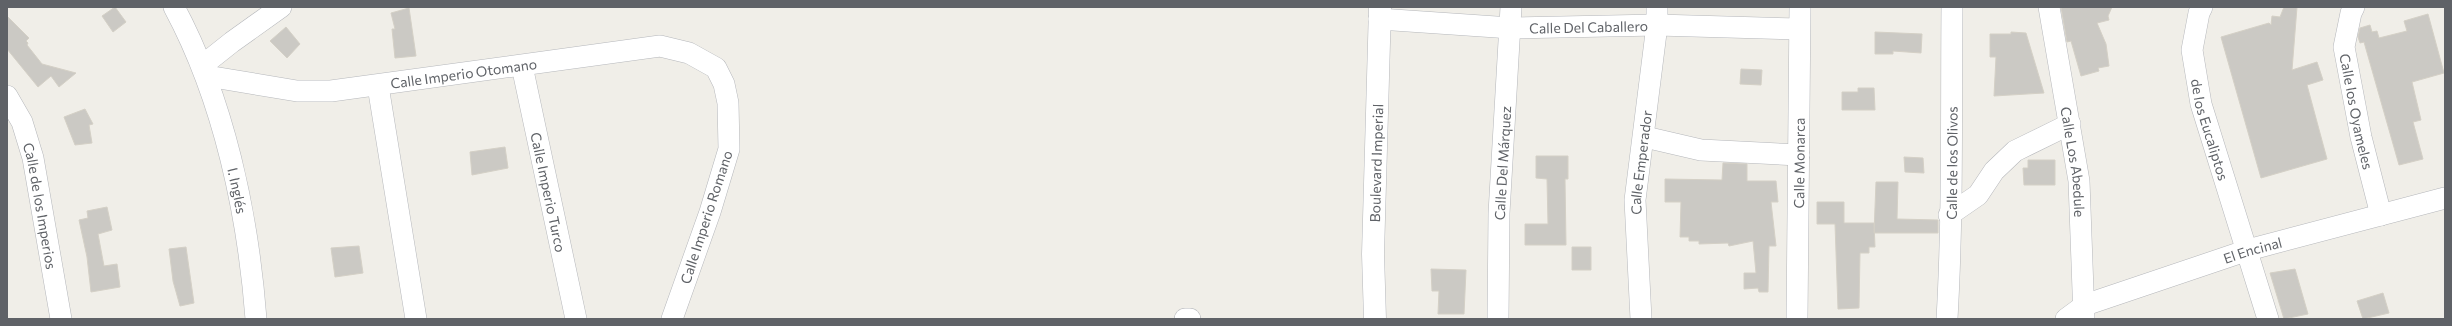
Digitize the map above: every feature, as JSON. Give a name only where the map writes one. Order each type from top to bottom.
[{"type":"street","points":[[174,7],[205,70],[281,7]]},
{"type":"street","name":"Calle Del Márquez","points":[[1498,319],[1499,213],[1511,28],[1511,7]]},
{"type":"street","name":"Calle Monarca","points":[[1797,319],[1800,7]]},
{"type":"street","name":"Calle de los Olivos","points":[[1947,319],[1951,253],[1949,215],[1952,7]]},
{"type":"street","name":"Calle Los Abedule","points":[[2049,7],[2080,181],[2084,312]]},
{"type":"street","name":"de los Eucaliptos","points":[[2202,7],[2199,13],[2192,50],[2201,104],[2248,250],[2268,319]]},
{"type":"street","name":"Calle los Oyameles","points":[[2354,7],[2344,47],[2361,137],[2381,215]]},
{"type":"street","name":"Calle Del Caballero","points":[[1380,13],[1511,28],[1657,16],[1799,29]]},
{"type":"street","name":"Boulevard Imperial","points":[[1375,319],[1373,254],[1380,13]]},
{"type":"street","name":"Calle Emperador","points":[[1641,319],[1635,200],[1639,158],[1644,137],[1657,16]]},
{"type":"street","name":"Calle Imperio Otomano","points":[[205,70],[297,91],[331,91],[378,86],[660,46],[689,53],[716,68]]},
{"type":"street","name":"Calle Imperio Turco","points":[[522,66],[576,319]]},
{"type":"street","name":"Calle Imperio Romano","points":[[672,319],[710,212],[729,149],[728,103],[724,84],[716,68]]},
{"type":"street","name":"I. Inglés","points":[[205,70],[243,220],[253,281],[256,319]]},
{"type":"street","points":[[378,86],[416,319]]},
{"type":"street","name":"Calle de los Imperios","points":[[7,96],[22,122],[33,158],[61,319]]},
{"type":"street","points":[[1949,215],[1978,196],[1994,171],[2016,151],[2070,124]]},
{"type":"street","points":[[1644,137],[1701,150],[1799,155]]},
{"type":"street","name":"El Encinal","points":[[2066,319],[2248,250],[2445,198]]},
{"type":"street","points":[[1185,319],[1190,319]]},
{"type":"building","points":[[115,7],[126,22],[113,32],[102,16]]},
{"type":"building","points":[[2061,7],[2112,7],[2108,16],[2109,20],[2097,23],[2106,44],[2109,66],[2098,68],[2099,71],[2081,76],[2071,41],[2067,42]]},
{"type":"building","points":[[2284,7],[2297,7],[2292,70],[2317,62],[2323,80],[2307,85],[2327,159],[2261,178],[2221,37],[2269,23],[2271,25],[2272,16],[2280,17]]},
{"type":"building","points":[[409,8],[416,56],[395,58],[392,29],[395,29],[391,13]]},
{"type":"building","points":[[2428,14],[2444,73],[2412,82],[2421,120],[2413,122],[2423,159],[2399,165],[2364,42],[2360,43],[2358,37],[2360,28],[2370,25],[2372,32],[2377,31],[2379,38],[2407,31],[2404,21]]},
{"type":"building","points":[[7,16],[29,38],[26,41],[28,43],[27,45],[42,64],[76,73],[59,87],[51,76],[38,87],[7,49]]},
{"type":"building","points":[[286,27],[300,44],[287,58],[270,41]]},
{"type":"building","points":[[1875,32],[1922,34],[1921,53],[1893,51],[1893,54],[1875,54]]},
{"type":"building","points":[[2011,32],[2026,33],[2044,93],[1994,96],[1996,57],[1990,57],[1990,34],[2011,34]]},
{"type":"building","points":[[1741,69],[1762,70],[1761,85],[1740,84]]},
{"type":"building","points":[[1858,88],[1874,88],[1875,110],[1842,110],[1842,92],[1858,92]]},
{"type":"building","points":[[85,109],[93,124],[89,125],[92,143],[75,145],[64,117]]},
{"type":"building","points":[[505,147],[508,168],[472,175],[470,152]]},
{"type":"building","points":[[1536,156],[1568,156],[1568,179],[1565,179],[1566,245],[1525,245],[1525,224],[1548,224],[1547,179],[1536,178]]},
{"type":"building","points":[[1904,157],[1923,158],[1924,173],[1905,172]]},
{"type":"building","points":[[2028,160],[2055,160],[2055,185],[2024,185],[2023,168],[2028,168]]},
{"type":"building","points":[[1723,163],[1747,164],[1747,181],[1776,181],[1778,202],[1771,202],[1776,246],[1769,246],[1768,292],[1759,292],[1758,288],[1744,289],[1744,273],[1756,273],[1753,241],[1729,246],[1728,243],[1699,244],[1699,241],[1689,241],[1689,237],[1680,237],[1681,202],[1665,202],[1665,179],[1722,180]]},
{"type":"building","points":[[1876,182],[1898,182],[1897,219],[1938,220],[1938,233],[1874,233]]},
{"type":"building","points":[[1817,202],[1844,202],[1844,223],[1874,223],[1875,247],[1869,247],[1869,253],[1860,253],[1859,308],[1838,309],[1835,224],[1817,224]]},
{"type":"building","points":[[107,207],[112,230],[98,234],[104,266],[117,264],[120,287],[91,292],[87,257],[79,220],[88,218],[87,211]]},
{"type":"building","points":[[359,246],[363,273],[335,277],[331,248]]},
{"type":"building","points":[[186,247],[194,303],[180,306],[173,281],[169,249]]},
{"type":"building","points":[[1572,247],[1591,247],[1591,270],[1572,270]]},
{"type":"building","points":[[1431,269],[1466,270],[1464,314],[1438,314],[1439,291],[1432,291]]},
{"type":"building","points":[[2295,269],[2308,314],[2284,319],[2270,273]]},
{"type":"building","points":[[2383,293],[2389,313],[2363,319],[2357,301]]}]
